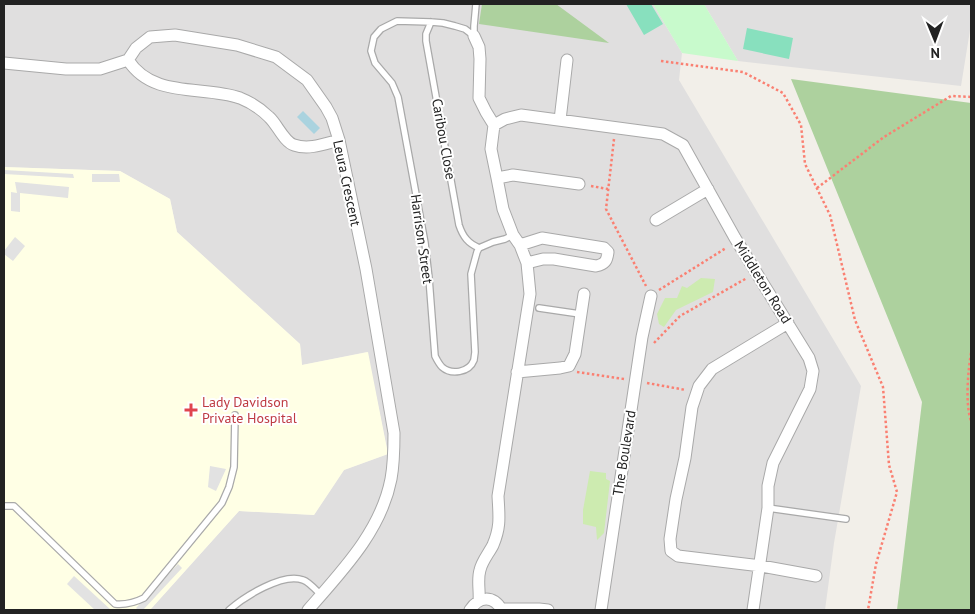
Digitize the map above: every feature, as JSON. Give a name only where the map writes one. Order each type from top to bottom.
[{"type":"street","name":"Leura Crescent","points":[[128,60],[136,48],[150,37],[175,35],[237,45],[276,57],[307,80],[332,118],[339,140],[366,269],[394,432],[394,460],[386,498],[369,533],[349,563],[308,610]]},
{"type":"street","points":[[474,36],[479,47],[480,59],[479,98],[494,125],[491,149],[497,178],[504,209],[527,263],[530,294],[498,496],[500,525],[493,545],[480,569],[478,584],[479,600]]},
{"type":"street","points":[[4,63],[66,69],[100,69],[128,60],[133,68],[151,82],[168,87],[240,98],[270,118],[291,144],[304,148],[339,140]]},
{"type":"street","points":[[560,120],[567,60]]},
{"type":"street","name":"Middleton Road","points":[[494,125],[505,119],[521,115],[663,134],[683,145],[738,241],[809,358],[813,371],[810,389],[773,463],[768,486],[768,508],[753,610]]},
{"type":"street","points":[[497,178],[513,175],[579,184]]},
{"type":"street","points":[[656,220],[708,190]]},
{"type":"street","points":[[520,246],[542,238],[604,248],[608,252],[608,260],[603,265],[596,266],[554,259],[543,259],[527,263]]},
{"type":"street","points":[[517,372],[568,366],[575,354],[584,294]]},
{"type":"street","name":"The Boulevard","points":[[601,610],[641,347],[651,296]]},
{"type":"street","points":[[788,323],[712,369],[699,386],[692,407],[685,458],[676,498],[670,540],[671,551],[678,556],[760,566],[816,576]]},
{"type":"street","points":[[470,610],[479,600],[486,599],[498,604],[502,610],[542,610]]},
{"type":"lane","points":[[474,36],[476,4]]},
{"type":"lane","name":"Harrison Street","points":[[474,36],[464,29],[443,23],[397,21],[380,29],[374,37],[371,50],[375,62],[392,83],[398,97],[425,243],[435,356],[440,366],[448,371],[464,371],[474,360],[471,274],[479,248]]},
{"type":"lane","name":"Caribou Close","points":[[431,22],[426,34],[426,41],[460,225],[463,236],[469,243],[479,248]]},
{"type":"lane","points":[[479,248],[493,242],[505,240],[514,235]]},
{"type":"lane","points":[[539,308],[580,314]]},
{"type":"lane","points":[[4,506],[14,506],[115,604],[136,602],[144,598],[222,503],[229,487],[234,467],[234,415]]},
{"type":"lane","points":[[768,508],[846,519]]},
{"type":"lane","points":[[229,610],[254,592],[289,578],[304,580],[321,595]]},
{"type":"path","points":[[661,61],[743,72],[783,93],[801,125],[805,164],[830,215],[855,320],[883,387],[889,465],[897,492],[876,564],[868,610]]},
{"type":"path","points":[[817,188],[884,137],[933,107],[952,96],[971,97]]},
{"type":"path","points":[[615,128],[606,209],[651,296],[738,241]]},
{"type":"path","points":[[579,184],[608,189]]},
{"type":"path","points":[[651,348],[680,316],[757,272]]},
{"type":"path","points":[[971,353],[968,370],[968,414],[971,421]]},
{"type":"shaded area","points":[[4,4],[653,4],[682,53],[679,80],[861,386],[834,543],[825,610],[150,610],[239,511],[314,515],[344,470],[388,454],[367,352],[302,365],[300,344],[177,232],[170,199],[120,171],[4,167]]},
{"type":"shaded area","points":[[704,4],[971,4],[971,24],[961,86],[738,61]]},
{"type":"shaded area","name":"Lady Davidson Private Hospital","points":[[4,167],[120,171],[170,199],[177,232],[300,344],[302,365],[368,352],[388,454],[344,470],[314,515],[239,511],[150,610],[4,610]]},
{"type":"shaded area","points":[[4,170],[73,174],[74,178],[4,174]]},
{"type":"shaded area","points":[[92,174],[119,174],[120,182],[92,182]]},
{"type":"shaded area","points":[[15,182],[69,187],[68,198],[20,193],[20,212],[11,211],[11,192],[17,193]]},
{"type":"shaded area","points":[[15,237],[25,246],[13,261],[4,254],[4,251]]},
{"type":"shaded area","points":[[210,466],[226,469],[216,491],[208,487]]},
{"type":"shaded area","points":[[178,564],[182,568],[143,610],[138,610],[136,608]]},
{"type":"shaded area","points":[[74,576],[111,610],[95,610],[67,584]]},
{"type":"green space","points":[[482,4],[556,4],[609,43],[479,24]]},
{"type":"green space","points":[[626,4],[651,4],[663,24],[644,35]]},
{"type":"green space","points":[[653,4],[704,4],[738,61],[682,53]]},
{"type":"green space","points":[[747,28],[793,38],[789,59],[743,49]]},
{"type":"green space","points":[[791,79],[971,103],[971,610],[897,610],[922,402]]},
{"type":"green space","points":[[701,278],[715,279],[713,292],[676,310],[664,327],[659,324],[657,314],[665,298],[677,298],[682,286],[687,288]]},
{"type":"green space","points":[[590,471],[606,473],[606,479],[610,481],[604,533],[597,540],[596,527],[583,524],[583,510]]},
{"type":"water","points":[[303,111],[320,128],[314,134],[297,117]]},
{"type":"place","name":"Lady Davidson Private Hospital","points":[[191,410]]}]
